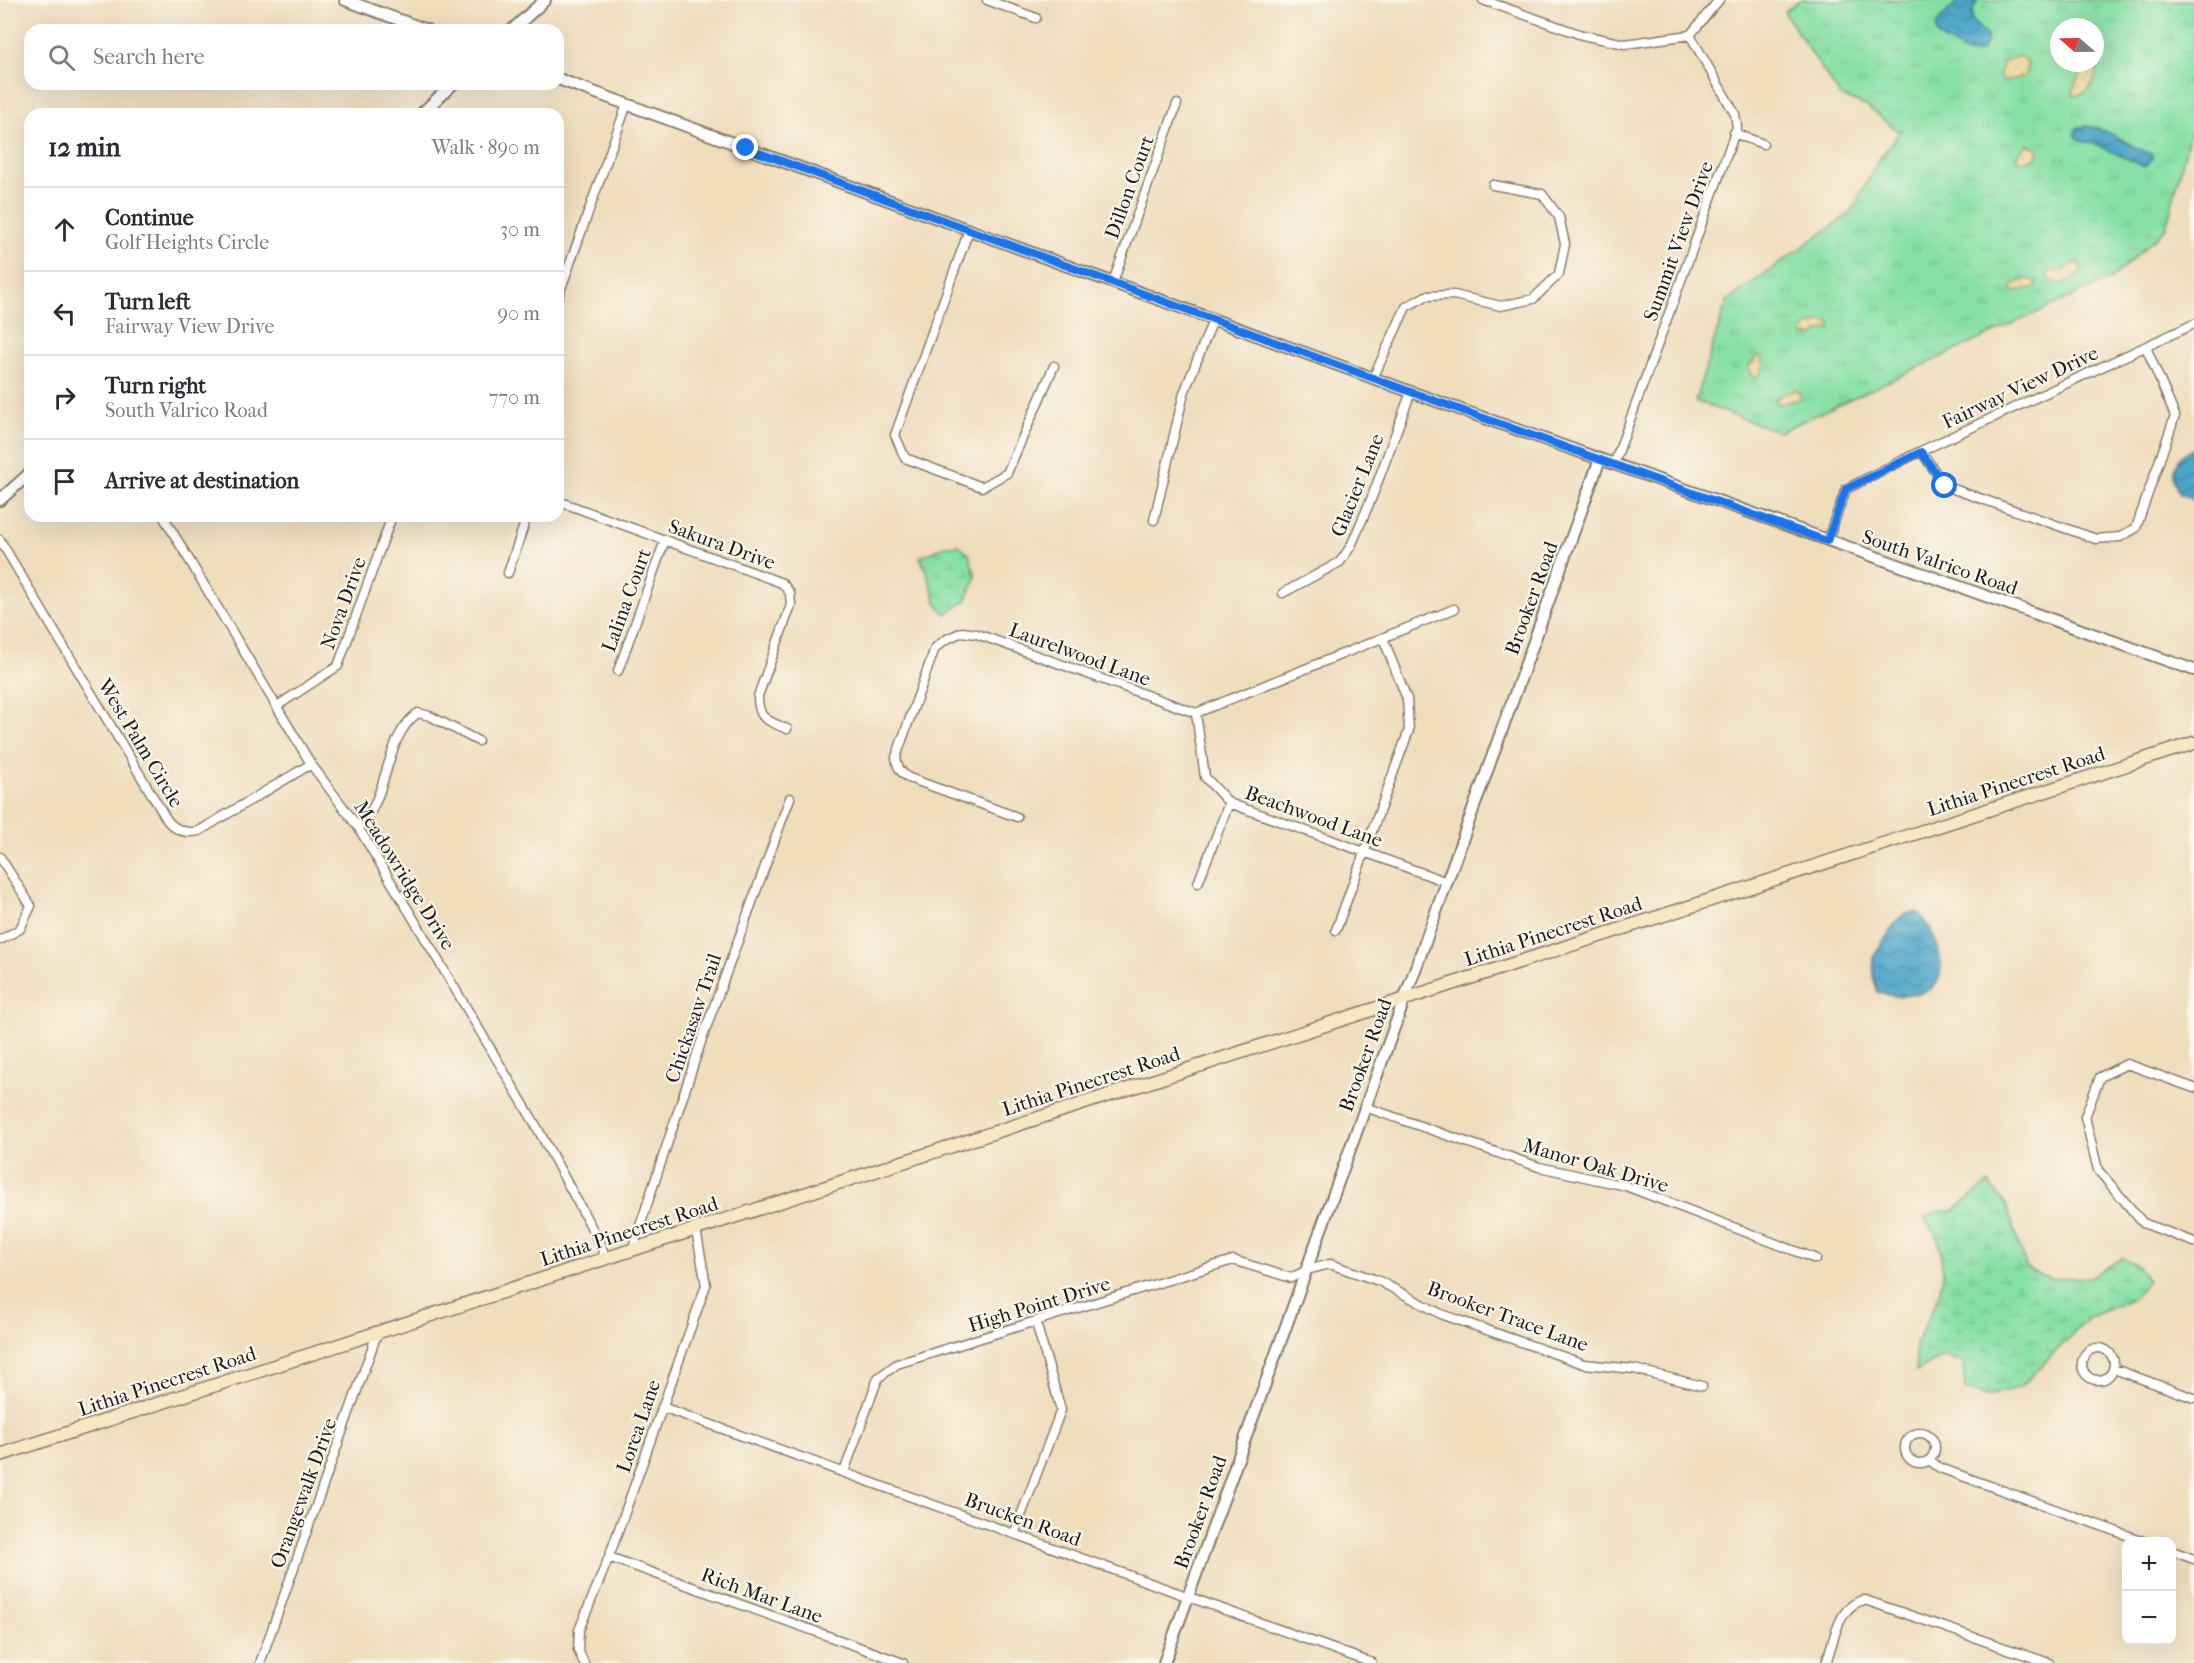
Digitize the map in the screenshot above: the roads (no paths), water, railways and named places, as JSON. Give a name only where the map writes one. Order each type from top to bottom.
[{"type":"main road","name":"Lithia Pinecrest Road","points":[[0,1455],[2194,743]]},
{"type":"street","points":[[345,0],[411,24]]},
{"type":"street","points":[[519,24],[545,0]]},
{"type":"street","points":[[987,0],[1036,18]]},
{"type":"street","points":[[1483,0],[1582,35],[1625,44],[1690,34],[1719,0]]},
{"type":"street","name":"Summit View Drive","points":[[1614,464],[1737,127],[1735,114],[1690,34]]},
{"type":"street","name":"South Valrico Road","points":[[564,81],[1411,392],[2194,670]]},
{"type":"street","points":[[427,108],[447,90]]},
{"type":"street","points":[[564,280],[627,104]]},
{"type":"street","name":"Dillon Court","points":[[1113,282],[1177,104]]},
{"type":"street","points":[[1734,133],[1763,144]]},
{"type":"street","points":[[1373,378],[1406,307],[1426,296],[1454,294],[1501,306],[1533,299],[1559,274],[1565,244],[1559,217],[1542,194],[1493,185]]},
{"type":"street","points":[[969,230],[895,435],[905,459],[982,487],[1007,473],[1054,366]]},
{"type":"street","points":[[1154,520],[1184,393],[1214,320]]},
{"type":"street","name":"Fairway View Drive","points":[[1827,541],[1846,489],[2194,324]]},
{"type":"street","points":[[1921,452],[1945,486],[2096,539],[2121,537],[2136,528],[2175,416],[2146,347]]},
{"type":"street","name":"Glacier Lane","points":[[1283,593],[1340,562],[1351,546],[1411,392]]},
{"type":"street","name":"Brooker Road","points":[[1164,1663],[1600,459]]},
{"type":"street","points":[[0,501],[24,479]]},
{"type":"street","name":"Sakura Drive","points":[[564,503],[782,583],[790,593],[791,605],[758,696],[758,711],[764,719],[787,729]]},
{"type":"street","name":"Meadowridge Drive","points":[[168,522],[311,764],[357,827],[534,1122],[600,1243],[606,1259]]},
{"type":"street","name":"Nova Drive","points":[[276,706],[338,666],[390,522]]},
{"type":"street","points":[[508,573],[525,522]]},
{"type":"street","name":"West Palm Circle","points":[[0,540],[167,820],[175,828],[188,832],[199,831],[311,764]]},
{"type":"street","name":"Lalina Court","points":[[618,671],[665,540]]},
{"type":"street","points":[[1196,713],[1454,609]]},
{"type":"street","name":"Laurelwood Lane","points":[[1017,817],[909,778],[899,770],[896,764],[896,757],[935,648],[945,640],[962,632],[977,634],[1196,713]]},
{"type":"street","points":[[1336,930],[1410,730],[1407,699],[1383,638]]},
{"type":"street","points":[[357,827],[369,815],[408,720],[418,713],[430,716],[478,741]]},
{"type":"street","name":"Beachwood Lane","points":[[1196,713],[1205,777],[1229,803],[1447,882]]},
{"type":"street","name":"Chickasaw Trail","points":[[632,1250],[707,1026],[790,798]]},
{"type":"street","points":[[1198,884],[1229,803]]},
{"type":"street","points":[[0,857],[31,906],[20,928],[0,940]]},
{"type":"street","points":[[2194,1088],[2127,1064],[2100,1077],[2085,1117],[2098,1170],[2143,1223],[2194,1242]]},
{"type":"street","name":"Manor Oak Drive","points":[[1365,1107],[1539,1167],[1626,1186],[1816,1259]]},
{"type":"street","name":"Lorea Lane","points":[[584,1663],[578,1650],[579,1630],[609,1557],[706,1285],[696,1230]]},
{"type":"street","name":"High Point Drive","points":[[844,1472],[878,1378],[897,1365],[1233,1260],[1291,1278],[1307,1270]]},
{"type":"street","name":"Brooker Trace Lane","points":[[1307,1270],[1330,1264],[1379,1281],[1441,1314],[1584,1364],[1634,1369],[1702,1386]]},
{"type":"street","points":[[1014,1534],[1061,1410],[1036,1323]]},
{"type":"street","name":"Orangewalk Drive","points":[[260,1663],[377,1334]]},
{"type":"street","points":[[2114,1369],[2194,1398]]},
{"type":"street","name":"Brucken Road","points":[[662,1407],[1372,1663]]},
{"type":"street","points":[[1929,1460],[1940,1468],[2132,1537]]},
{"type":"street","points":[[2176,1552],[2194,1558]]},
{"type":"street","name":"Rich Mar Lane","points":[[609,1557],[903,1663]]},
{"type":"street","points":[[1826,1663],[1843,1615],[1856,1601],[1865,1600],[2049,1663]]},
{"type":"water","points":[[1959,0],[1978,0],[1972,18],[1973,22],[1985,33],[1987,40],[1983,49],[1975,54],[1963,51],[1941,38],[1937,32],[1938,21]]},
{"type":"water","points":[[2087,126],[2111,134],[2152,154],[2152,159],[2143,166],[2095,144],[2082,141],[2075,136],[2075,131],[2078,127]]},
{"type":"water","points":[[2194,449],[2194,500],[2185,497],[2176,488],[2174,474],[2175,467],[2182,456]]},
{"type":"water","points":[[1916,912],[1928,925],[1937,945],[1940,956],[1940,976],[1931,989],[1917,994],[1898,996],[1878,992],[1873,977],[1874,956],[1897,920],[1905,913]]}]
